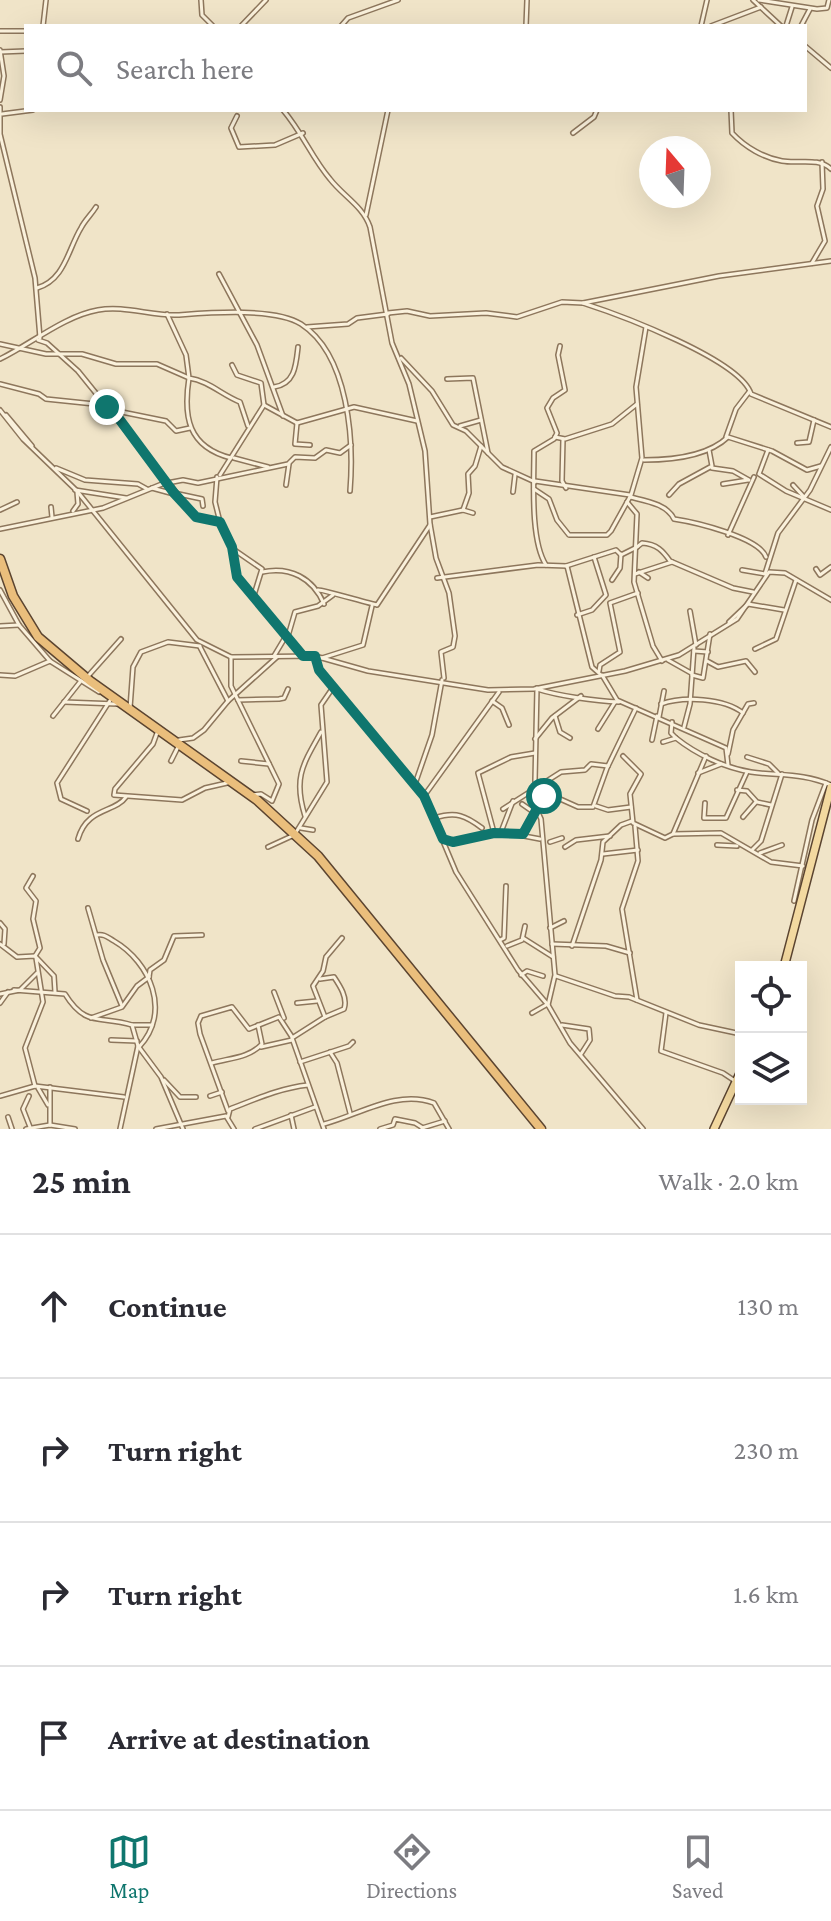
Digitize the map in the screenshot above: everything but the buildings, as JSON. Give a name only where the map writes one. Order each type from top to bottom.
[{"type":"highway","points":[[0,559],[13,596],[38,637],[83,680],[130,708],[297,832],[340,880],[541,1129]]},
{"type":"main road","points":[[785,961],[829,785]]},
{"type":"main road","points":[[714,1129],[735,1084]]},
{"type":"street","points":[[43,24],[46,0]]},
{"type":"street","points":[[201,0],[202,15],[211,24]]},
{"type":"street","points":[[243,24],[266,0]]},
{"type":"street","points":[[343,24],[349,18],[398,0]]},
{"type":"street","points":[[526,24],[527,0]]},
{"type":"street","points":[[701,24],[707,0]]},
{"type":"street","points":[[756,0],[810,9],[831,8]]},
{"type":"street","points":[[756,0],[779,24]]},
{"type":"street","points":[[782,24],[795,0]]},
{"type":"street","points":[[823,9],[829,0]]},
{"type":"street","points":[[716,24],[761,7]]},
{"type":"street","points":[[802,24],[810,9]]},
{"type":"street","points":[[0,31],[24,31]]},
{"type":"street","points":[[807,48],[831,68]]},
{"type":"street","points":[[0,100],[4,76],[1,51],[24,51]]},
{"type":"street","points":[[0,107],[0,134],[36,288],[39,339]]},
{"type":"street","points":[[1,114],[24,111]]},
{"type":"street","points":[[285,112],[303,133],[330,180],[366,215]]},
{"type":"street","points":[[388,112],[366,215],[430,480],[430,524],[436,561],[445,577],[455,641],[453,647],[441,652],[443,680],[432,735],[415,784]]},
{"type":"street","points":[[573,133],[596,116],[597,112]]},
{"type":"street","points":[[731,112],[732,133],[755,151],[784,161],[822,162],[831,169]]},
{"type":"street","points":[[237,116],[231,128],[239,147],[273,145],[303,133]]},
{"type":"street","points":[[812,263],[825,239],[817,206],[823,191],[822,162]]},
{"type":"street","points":[[36,288],[51,282],[63,266],[81,228],[96,207]]},
{"type":"street","points":[[825,239],[831,237]]},
{"type":"street","points":[[0,359],[96,310],[167,314],[237,313],[278,317],[320,328],[407,311],[430,316],[486,313],[517,317],[562,302],[583,303],[719,276],[776,271],[831,261]]},
{"type":"street","points":[[219,274],[237,313],[257,345],[283,416]]},
{"type":"street","points":[[583,303],[717,359],[725,369],[747,382],[749,392]]},
{"type":"street","points":[[167,314],[186,355],[189,378],[186,412],[194,437],[210,452],[268,467]]},
{"type":"street","points":[[303,325],[329,357],[344,385],[351,445],[350,491]]},
{"type":"street","points":[[534,489],[549,499],[557,520],[573,536],[608,534],[631,496],[642,460],[637,372],[646,327]]},
{"type":"street","points":[[39,339],[78,371],[104,405],[112,410],[166,421],[176,431],[191,428]]},
{"type":"street","points":[[0,344],[56,355],[82,354],[116,364],[157,364],[189,378],[202,379],[222,395],[240,402],[248,426]]},
{"type":"street","points":[[555,437],[547,408],[553,398],[565,390],[558,355],[560,346]]},
{"type":"street","points":[[272,388],[283,385],[293,374],[298,347]]},
{"type":"street","points":[[398,356],[417,372],[452,423],[460,426],[515,475],[566,488],[652,501],[672,513],[674,519],[699,521],[762,550],[767,561]]},
{"type":"street","points":[[232,365],[237,375],[261,383],[264,405],[219,476],[215,502],[220,522],[233,549],[237,577],[303,656]]},
{"type":"street","points":[[447,379],[472,377],[488,453]]},
{"type":"street","points":[[0,384],[39,394],[46,399],[104,405]]},
{"type":"street","points":[[749,392],[831,427]]},
{"type":"street","points":[[642,460],[719,446],[726,437],[740,401],[749,392]]},
{"type":"street","points":[[546,565],[531,501],[535,482],[534,450],[555,437],[563,439],[613,423],[637,404]]},
{"type":"street","points":[[264,405],[297,423],[348,407],[417,421]]},
{"type":"street","points":[[112,410],[174,494],[199,519],[220,522]]},
{"type":"street","points":[[1,411],[76,490],[197,640],[228,701]]},
{"type":"street","points":[[460,426],[481,420]]},
{"type":"street","points":[[797,443],[809,442],[814,420]]},
{"type":"street","points":[[297,423],[295,444],[310,445]]},
{"type":"street","points":[[726,437],[768,450],[807,470],[821,466]]},
{"type":"street","points":[[563,439],[562,481],[566,488]]},
{"type":"street","points":[[286,485],[289,464],[296,457],[315,458],[326,450],[340,453],[351,445]]},
{"type":"street","points":[[463,510],[469,488],[468,474],[475,466],[481,446]]},
{"type":"street","points":[[197,640],[231,657],[315,656],[368,671],[500,691],[537,688],[668,660],[694,648],[749,603],[765,574],[778,533],[831,447]]},
{"type":"street","points":[[709,450],[713,463],[710,468]]},
{"type":"street","points":[[728,535],[768,450]]},
{"type":"street","points":[[824,461],[831,460]]},
{"type":"street","points":[[0,529],[91,509],[161,485],[289,464]]},
{"type":"street","points":[[54,467],[85,480],[138,484],[174,494],[194,495],[202,499],[203,506]]},
{"type":"street","points":[[669,495],[681,482],[710,468],[754,477],[831,510]]},
{"type":"street","points":[[513,492],[515,475]]},
{"type":"street","points":[[723,484],[754,477]]},
{"type":"street","points":[[161,485],[164,479]]},
{"type":"street","points":[[793,485],[803,497]]},
{"type":"street","points":[[76,490],[127,498]]},
{"type":"street","points":[[70,512],[77,507],[76,490]]},
{"type":"street","points":[[0,510],[17,502]]},
{"type":"street","points":[[627,502],[637,514],[638,593],[653,646],[662,661]]},
{"type":"street","points":[[51,507],[52,517]]},
{"type":"street","points":[[430,517],[463,510],[473,513]]},
{"type":"street","points":[[318,590],[327,589],[333,595],[377,604],[430,524]]},
{"type":"street","points":[[621,554],[645,543],[663,549],[672,562],[741,591],[755,591]]},
{"type":"street","points":[[233,549],[257,564],[262,572],[254,598]]},
{"type":"street","points":[[437,578],[546,565],[566,566],[614,549],[621,554]]},
{"type":"street","points":[[612,580],[620,568],[621,554]]},
{"type":"street","points":[[577,615],[592,610],[606,595],[593,556]]},
{"type":"street","points":[[637,573],[662,568],[672,562]]},
{"type":"street","points":[[566,566],[592,667],[601,674]]},
{"type":"street","points":[[816,569],[820,575],[831,567]]},
{"type":"street","points":[[742,570],[765,574],[783,572],[831,600]]},
{"type":"street","points":[[262,572],[301,575],[318,590],[324,604]]},
{"type":"street","points":[[637,573],[648,578]]},
{"type":"street","points":[[755,649],[776,639],[796,580]]},
{"type":"street","points":[[0,590],[19,625],[50,661],[83,680]]},
{"type":"street","points":[[617,702],[601,674],[600,665],[620,652],[610,604],[638,593]]},
{"type":"street","points":[[64,702],[110,697],[157,733],[175,741],[199,734],[228,701],[236,697],[270,663],[288,635],[295,612],[324,604],[333,595]]},
{"type":"street","points":[[749,603],[785,610]]},
{"type":"street","points":[[322,658],[363,645],[372,604]]},
{"type":"street","points":[[684,727],[690,700],[694,648],[690,611]]},
{"type":"street","points":[[0,626],[19,625]]},
{"type":"street","points":[[668,660],[671,665],[703,679],[710,634]]},
{"type":"street","points":[[53,716],[121,639]]},
{"type":"street","points":[[130,708],[133,667],[141,652],[168,642],[200,646]]},
{"type":"street","points":[[694,648],[708,652]]},
{"type":"street","points":[[315,656],[317,668],[424,796],[456,872],[521,975],[562,1025],[569,1041],[643,1129]]},
{"type":"street","points":[[231,657],[229,676],[236,697],[279,784],[275,800],[271,802],[261,794],[249,795]]},
{"type":"street","points":[[0,675],[15,676],[50,661]]},
{"type":"street","points":[[693,665],[706,662],[718,667],[746,661],[755,672]]},
{"type":"street","points":[[297,832],[327,782],[322,702],[334,686]]},
{"type":"street","points":[[537,688],[557,695],[581,696],[636,708],[684,727],[726,748],[728,754]]},
{"type":"street","points":[[532,1013],[547,1005],[555,985],[542,839],[536,808],[537,688]]},
{"type":"street","points":[[236,697],[283,698],[288,689]]},
{"type":"street","points":[[424,796],[500,691]]},
{"type":"street","points":[[652,740],[664,691]]},
{"type":"street","points":[[535,739],[555,716],[581,696]]},
{"type":"street","points":[[87,811],[61,799],[57,783],[110,697]]},
{"type":"street","points":[[661,704],[690,700],[717,703],[743,713]]},
{"type":"street","points":[[492,701],[502,708],[509,725]]},
{"type":"street","points":[[598,729],[617,702]]},
{"type":"street","points":[[728,765],[733,730],[748,704],[754,703]]},
{"type":"street","points":[[594,806],[608,766],[636,708]]},
{"type":"street","points":[[555,716],[560,732],[570,738]]},
{"type":"street","points":[[672,722],[671,733],[676,738],[723,763],[747,771],[809,776],[829,785],[812,820],[794,901]]},
{"type":"street","points":[[307,828],[299,791],[300,769],[323,728]]},
{"type":"street","points":[[157,733],[156,740],[115,789],[115,796],[182,800],[205,788],[234,783]]},
{"type":"street","points":[[663,742],[676,738]]},
{"type":"street","points":[[171,761],[175,741]]},
{"type":"street","points":[[493,829],[478,773],[511,757],[535,753]]},
{"type":"street","points":[[623,756],[641,774],[630,794],[638,850],[622,909],[639,1002]]},
{"type":"street","points":[[673,834],[706,756]]},
{"type":"street","points":[[747,757],[769,764],[780,773]]},
{"type":"street","points":[[241,761],[271,765]]},
{"type":"street","points":[[698,773],[723,763]]},
{"type":"street","points":[[503,809],[563,771],[585,770],[591,764],[608,766]]},
{"type":"street","points":[[705,803],[704,818],[724,819],[747,771]]},
{"type":"street","points":[[752,850],[759,844],[780,773]]},
{"type":"street","points":[[737,790],[747,791],[757,802],[773,805]]},
{"type":"street","points":[[523,834],[536,808],[549,794],[578,807],[594,806],[608,810],[631,807]]},
{"type":"street","points":[[78,839],[100,810],[121,804],[126,797]]},
{"type":"street","points":[[501,832],[513,801]]},
{"type":"street","points":[[743,817],[757,802]]},
{"type":"street","points":[[522,804],[536,808]]},
{"type":"street","points":[[435,818],[449,814],[467,816],[482,828]]},
{"type":"street","points":[[572,946],[603,854],[603,842],[621,825],[632,821]]},
{"type":"street","points":[[635,826],[660,837],[721,833],[741,847]]},
{"type":"street","points":[[268,847],[307,828],[313,830]]},
{"type":"street","points":[[443,839],[453,842],[501,832],[542,839]]},
{"type":"street","points":[[565,847],[576,840],[610,836]]},
{"type":"street","points":[[550,842],[562,838]]},
{"type":"street","points":[[717,845],[752,850],[774,863],[803,866]]},
{"type":"street","points":[[760,853],[782,845]]},
{"type":"street","points":[[603,854],[638,850]]},
{"type":"street","points":[[33,876],[26,888],[36,901],[33,919],[40,948],[35,957],[42,1005],[25,1048],[36,1086],[48,1105]]},
{"type":"street","points":[[502,942],[506,886]]},
{"type":"street","points":[[88,908],[103,961],[122,1006]]},
{"type":"street","points":[[550,928],[564,921]]},
{"type":"street","points":[[0,923],[5,929],[2,944],[17,957],[35,957],[54,976],[55,992]]},
{"type":"street","points":[[502,942],[513,946],[523,938],[525,926]]},
{"type":"street","points":[[97,935],[104,935],[125,947],[140,961],[153,986],[153,1025],[138,1045],[119,1128]]},
{"type":"street","points":[[91,1018],[122,1006],[170,950],[174,936],[202,935]]},
{"type":"street","points":[[325,1017],[313,986],[319,979],[326,957],[342,938]]},
{"type":"street","points":[[523,938],[554,959]]},
{"type":"street","points":[[552,944],[606,946],[632,954]]},
{"type":"street","points":[[0,994],[20,990],[38,972]]},
{"type":"street","points":[[521,975],[535,972],[543,976]]},
{"type":"street","points":[[531,985],[535,972]]},
{"type":"street","points":[[555,975],[666,1013],[737,1033]]},
{"type":"street","points":[[211,1064],[242,1058],[261,1047],[292,1038],[344,1009],[344,992],[334,977],[319,979]]},
{"type":"street","points":[[555,985],[563,979]]},
{"type":"street","points":[[14,990],[65,994],[78,1014],[132,1025],[153,1025]]},
{"type":"street","points":[[0,1003],[8,992]]},
{"type":"street","points":[[274,992],[324,1127],[350,1113],[361,1114],[377,1106],[418,1097],[434,1103],[448,1128]]},
{"type":"street","points":[[297,1003],[317,1001]]},
{"type":"street","points":[[234,1129],[198,1028],[201,1016],[232,1007],[246,1028],[279,1017],[284,1020]]},
{"type":"street","points":[[666,1013],[661,1051],[725,1074],[735,1081]]},
{"type":"street","points":[[132,1025],[138,1045],[162,1078],[179,1097],[196,1097]]},
{"type":"street","points":[[258,1025],[261,1047]]},
{"type":"street","points":[[562,1025],[589,1029],[590,1040],[581,1054]]},
{"type":"street","points":[[111,1040],[138,1045]]},
{"type":"street","points":[[300,1062],[353,1042]]},
{"type":"street","points":[[330,1052],[337,1063],[350,1113]]},
{"type":"street","points":[[162,1078],[166,1097],[182,1126]]},
{"type":"street","points":[[156,1129],[228,1114],[275,1091],[308,1085]]},
{"type":"street","points":[[0,1096],[36,1086],[124,1097]]},
{"type":"street","points":[[50,1087],[50,1125]]},
{"type":"street","points":[[210,1096],[222,1092]]},
{"type":"street","points":[[29,1096],[23,1109],[28,1128],[50,1125],[72,1129]]},
{"type":"street","points":[[255,1129],[316,1107]]},
{"type":"street","points":[[291,1115],[294,1129]]},
{"type":"street","points":[[8,1117],[12,1129]]},
{"type":"street","points":[[380,1129],[393,1125],[394,1119],[415,1123],[422,1128],[445,1121]]},
{"type":"route","points":[[107,407],[196,517],[220,522],[232,547],[238,579],[303,656],[315,656],[319,670],[424,796],[443,839],[453,842],[494,833],[523,834],[529,817],[544,796]]}]
